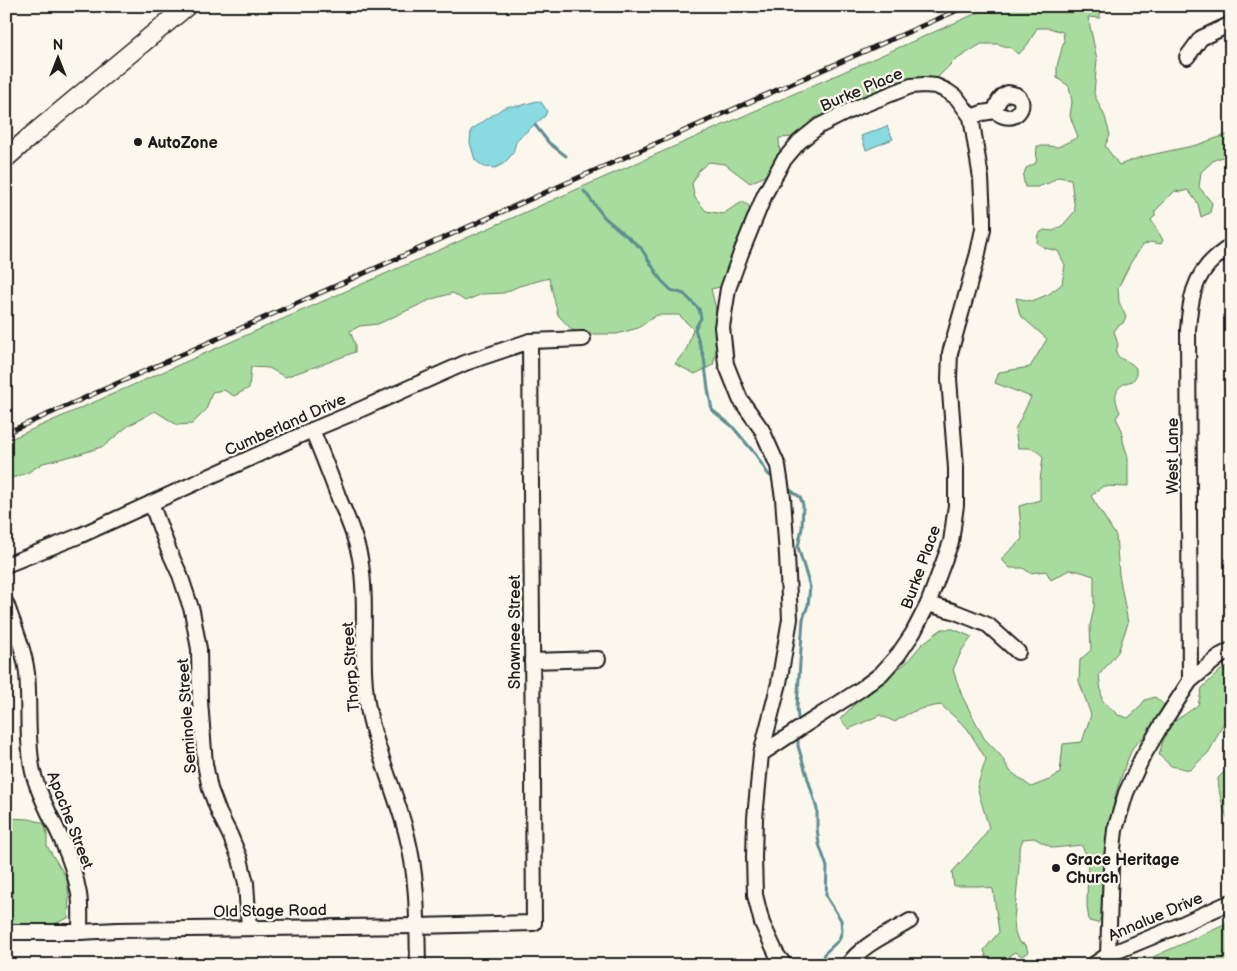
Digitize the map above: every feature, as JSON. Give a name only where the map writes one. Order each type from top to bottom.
[{"type":"main road","points":[[6,158],[186,6]]},
{"type":"street","points":[[1187,57],[1201,38],[1231,24]]},
{"type":"street","name":"Burke Place","points":[[761,754],[808,722],[861,690],[881,674],[898,655],[928,604],[951,542],[956,505],[956,468],[949,379],[950,353],[978,254],[984,216],[981,178],[971,117],[957,98],[936,86],[912,86],[853,109],[819,126],[799,142],[783,161],[765,194],[728,289],[722,327],[726,364],[740,399],[762,430],[778,466],[788,555],[790,619],[779,683],[761,754],[755,818],[754,857],[755,895],[762,923],[777,955],[785,965]]},
{"type":"street","points":[[971,117],[995,111]]},
{"type":"street","name":"West Lane","points":[[1190,681],[1188,339],[1190,304],[1198,278],[1214,258],[1231,246]]},
{"type":"street","name":"Cumberland Drive","points":[[6,565],[79,536],[465,363],[530,341],[583,338]]},
{"type":"street","name":"Shawnee Street","points":[[530,341],[534,923]]},
{"type":"street","name":"Thorp Street","points":[[312,430],[354,534],[360,559],[364,598],[366,688],[369,713],[382,763],[400,810],[413,861],[416,888],[418,965]]},
{"type":"street","name":"Seminole Street","points":[[151,503],[180,575],[192,611],[199,649],[200,701],[205,764],[210,789],[240,859],[246,883],[249,928]]},
{"type":"street","name":"Apache Street","points":[[6,603],[21,645],[26,671],[29,748],[34,773],[42,798],[64,845],[73,870],[79,895],[80,932]]},
{"type":"street","points":[[928,604],[988,625],[1018,652]]},
{"type":"street","points":[[1108,955],[1111,868],[1115,830],[1126,793],[1142,758],[1190,681],[1220,656],[1231,650]]},
{"type":"street","points":[[532,661],[598,659]]},
{"type":"street","name":"Annalue Drive","points":[[1093,965],[1108,955],[1231,902]]},
{"type":"street","points":[[848,965],[851,960],[871,944],[910,921]]},
{"type":"street","name":"Old Stage Road","points":[[6,932],[534,923]]},
{"type":"green space","points":[[993,6],[1100,6],[1100,18],[1088,17],[1097,59],[1094,94],[1105,117],[1110,135],[1105,146],[1119,165],[1141,157],[1197,145],[1231,133],[1231,154],[1214,160],[1201,172],[1199,187],[1212,203],[1210,213],[1201,217],[1198,204],[1188,190],[1175,191],[1155,211],[1155,216],[1151,220],[1163,240],[1161,244],[1150,242],[1143,245],[1131,262],[1118,288],[1119,302],[1126,317],[1123,323],[1114,331],[1118,345],[1116,352],[1120,358],[1136,368],[1136,376],[1133,381],[1122,385],[1116,392],[1116,401],[1120,412],[1116,418],[1122,430],[1128,457],[1128,487],[1103,486],[1091,496],[1116,536],[1119,574],[1128,623],[1118,652],[1099,675],[1102,700],[1118,715],[1128,718],[1145,700],[1155,697],[1164,705],[1149,732],[1133,747],[1116,793],[1106,843],[1102,916],[1098,923],[1089,921],[1087,906],[1088,857],[1081,845],[1053,848],[1034,838],[1023,839],[1019,850],[1014,920],[1015,933],[1019,942],[1026,945],[1028,952],[1022,956],[1015,952],[1010,955],[1012,965],[989,965],[984,950],[999,932],[993,889],[980,886],[954,886],[952,872],[981,840],[989,828],[977,787],[986,759],[967,728],[941,705],[917,710],[895,722],[880,715],[849,729],[840,719],[862,697],[907,662],[922,644],[942,629],[953,629],[972,637],[962,650],[953,670],[962,696],[984,738],[1001,756],[1010,771],[1031,787],[1049,780],[1060,773],[1063,744],[1082,742],[1091,715],[1079,681],[1080,660],[1091,650],[1090,626],[1094,607],[1094,576],[1069,570],[1051,580],[1046,571],[1030,573],[1023,568],[1010,568],[1001,559],[1022,539],[1019,506],[1040,500],[1043,457],[1038,451],[1018,448],[1015,430],[1031,397],[995,383],[999,372],[1030,367],[1047,339],[1020,315],[1016,298],[1032,301],[1049,294],[1062,284],[1065,265],[1058,251],[1045,248],[1037,243],[1038,234],[1044,230],[1053,231],[1063,225],[1075,211],[1071,179],[1058,177],[1049,183],[1037,187],[1025,187],[1023,177],[1026,168],[1036,163],[1037,146],[1058,147],[1078,137],[1070,116],[1072,102],[1069,86],[1057,78],[1057,66],[1064,41],[1063,32],[1049,28],[1037,28],[1027,46],[1018,54],[1011,48],[998,44],[981,44],[954,61],[935,80],[894,82],[871,94],[848,100],[794,137],[779,138],[780,157],[771,170],[763,177],[750,183],[725,164],[709,162],[699,170],[692,184],[695,198],[706,211],[723,214],[743,202],[749,206],[752,217],[742,234],[720,287],[711,289],[715,305],[717,348],[713,365],[695,374],[675,364],[687,348],[693,329],[679,315],[657,315],[638,328],[617,334],[587,334],[572,330],[558,315],[549,278],[519,286],[504,293],[482,294],[465,301],[453,293],[432,299],[378,324],[360,326],[350,331],[355,344],[355,352],[329,362],[285,377],[269,368],[251,367],[249,388],[234,396],[224,390],[212,392],[206,410],[192,424],[177,425],[155,411],[128,426],[104,446],[43,463],[27,473],[6,480],[6,441]]},
{"type":"green space","points":[[1231,665],[1231,712],[1209,752],[1190,770],[1171,766],[1159,755],[1167,726],[1198,705],[1202,688],[1221,670]]},
{"type":"green space","points":[[1227,769],[1231,773],[1231,826],[1222,803],[1218,778]]},
{"type":"green space","points":[[6,818],[29,819],[44,823],[47,833],[47,846],[67,879],[69,897],[68,918],[54,924],[6,926]]},
{"type":"green space","points":[[1231,922],[1231,965],[1135,965]]},
{"type":"water","points":[[537,101],[541,102],[547,111],[545,116],[520,137],[516,142],[513,153],[503,164],[495,168],[484,167],[475,160],[470,143],[471,130],[503,108]]},
{"type":"water","points":[[887,126],[893,139],[866,150],[861,136]]},
{"type":"waterway","points":[[535,125],[549,143],[566,156]]},
{"type":"waterway","points":[[584,191],[605,218],[641,248],[661,280],[671,290],[684,294],[699,309],[701,318],[695,329],[704,358],[712,410],[732,426],[772,477]]},
{"type":"waterway","points":[[790,490],[800,497],[803,505],[802,528],[798,547],[810,587],[808,605],[803,619],[797,707],[798,719]]},
{"type":"waterway","points":[[798,739],[798,746],[817,809],[819,844],[827,867],[826,896],[841,920],[842,931],[839,940],[824,954],[821,965]]},
{"type":"railway","points":[[6,433],[967,6]]},
{"type":"place","name":"AutoZone","points":[[138,142]]},
{"type":"place","name":"Grace Heritage Church","points":[[1056,868]]}]
